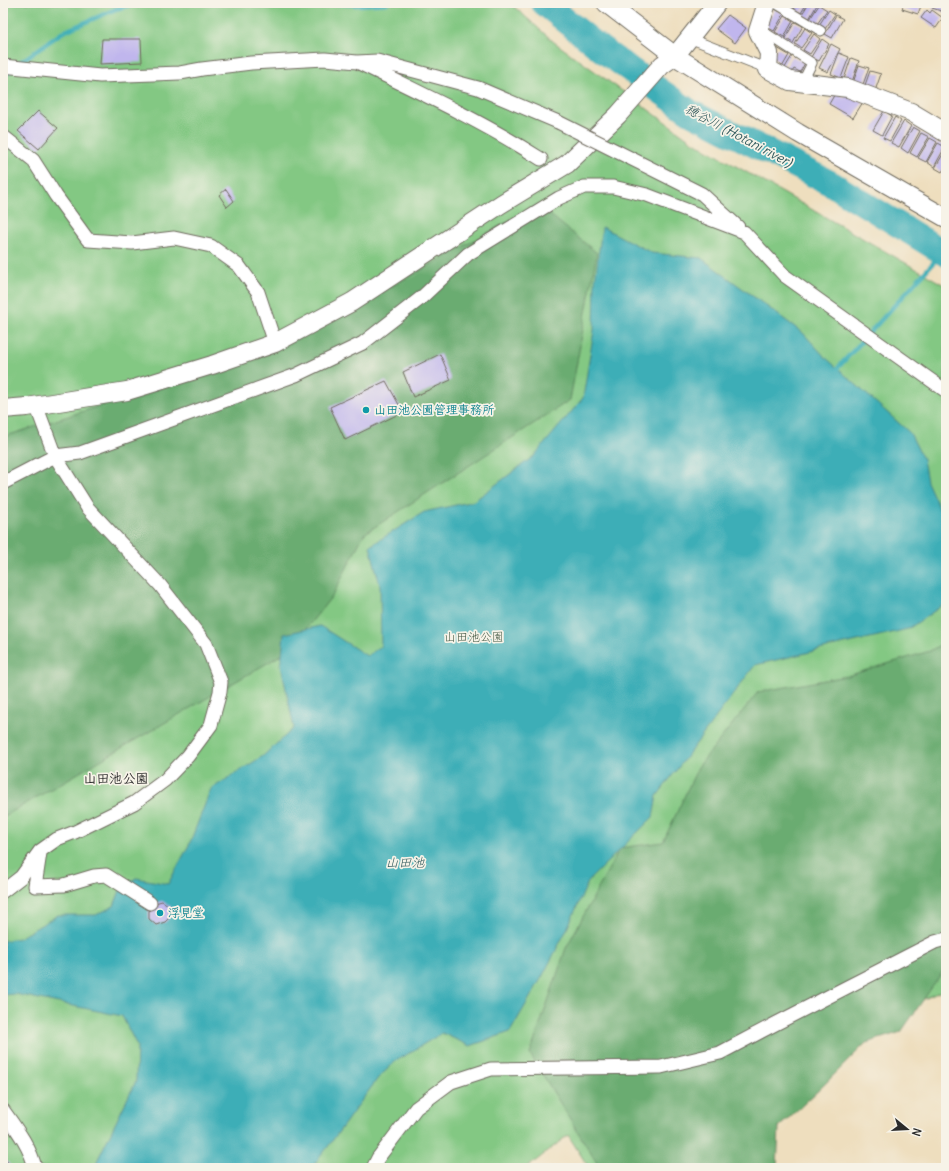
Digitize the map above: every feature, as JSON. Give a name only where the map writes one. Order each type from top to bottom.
[{"type":"street","points":[[606,3],[669,61],[946,218]]},
{"type":"street","points":[[3,409],[127,391],[212,365],[275,343],[352,302],[501,204],[567,164],[618,115],[669,61],[717,3]]},
{"type":"street","points":[[767,3],[758,31],[769,53],[768,68],[790,81],[848,88],[910,112],[946,133]]},
{"type":"street","points":[[3,66],[100,76],[180,73],[251,62],[325,59],[377,62],[478,88],[558,122],[702,194],[744,232],[785,276],[946,391]]},
{"type":"street","points":[[357,62],[439,102],[510,140],[541,159]]},
{"type":"street","points":[[3,136],[33,160],[56,196],[88,240],[132,243],[174,238],[211,246],[239,266],[258,292],[275,343]]},
{"type":"street","points":[[3,483],[55,456],[80,453],[288,377],[363,343],[421,298],[468,254],[559,198],[584,187],[613,187],[647,195],[744,232]]},
{"type":"street","points":[[3,891],[21,878],[40,851],[58,839],[134,803],[165,780],[188,756],[211,725],[220,692],[221,682],[206,644],[160,585],[87,507],[55,456],[36,405]]},
{"type":"street","points":[[40,851],[35,886],[64,885],[94,876],[106,875],[150,903]]},
{"type":"street","points":[[374,1168],[378,1158],[416,1108],[451,1082],[491,1068],[661,1067],[720,1053],[935,942],[946,939]]},
{"type":"street","points":[[3,1110],[14,1125],[33,1158],[35,1168]]},
{"type":"lane","points":[[775,3],[821,31]]},
{"type":"lane","points":[[758,28],[812,63],[802,83]]},
{"type":"lane","points":[[689,38],[768,68]]},
{"type":"green space","name":"山田池公園","points":[[3,3],[510,3],[554,42],[692,141],[946,286],[946,989],[859,1029],[768,1124],[769,1168],[589,1168],[568,1135],[527,1168],[3,1168]]},
{"type":"green space","points":[[538,205],[597,253],[570,400],[364,534],[333,595],[288,651],[3,817],[3,437],[280,348]]},
{"type":"green space","points":[[946,641],[946,967],[901,1032],[866,1043],[779,1127],[777,1168],[600,1168],[530,1054],[566,948],[620,848],[663,842],[698,767],[758,692],[847,676],[930,651]]},
{"type":"water","name":"山田池","points":[[602,227],[652,253],[701,258],[803,333],[825,357],[910,433],[923,459],[927,482],[946,523],[946,603],[908,629],[755,665],[657,796],[653,817],[589,880],[566,931],[542,977],[510,1032],[470,1046],[442,1033],[396,1061],[378,1078],[311,1168],[97,1168],[97,1161],[136,1081],[137,1046],[122,1016],[15,994],[3,995],[3,941],[19,938],[58,915],[96,915],[114,906],[121,888],[136,878],[168,884],[189,845],[211,789],[263,756],[294,728],[281,665],[284,634],[320,626],[367,656],[381,646],[380,586],[370,546],[424,512],[474,501],[534,456],[583,398],[594,330],[595,281]]},
{"type":"building","points":[[783,3],[794,3],[791,8]]},
{"type":"building","points":[[798,3],[807,3],[801,13],[794,9]]},
{"type":"building","points":[[809,3],[818,3],[809,19],[802,14]]},
{"type":"building","points":[[904,3],[922,3],[918,14],[902,9]]},
{"type":"building","points":[[933,3],[946,3],[944,12],[932,8]]},
{"type":"building","points":[[819,5],[827,10],[817,24],[810,19]]},
{"type":"building","points":[[775,9],[784,14],[774,31],[765,26]]},
{"type":"building","points":[[829,10],[835,14],[825,29],[819,25]]},
{"type":"building","points":[[927,10],[930,13],[932,10],[943,18],[936,28],[921,18]]},
{"type":"building","points":[[728,15],[746,28],[735,43],[716,29]]},
{"type":"building","points":[[836,15],[843,19],[832,38],[825,34]]},
{"type":"building","points":[[785,16],[793,21],[784,37],[775,32]]},
{"type":"building","points":[[795,22],[803,26],[793,43],[785,38]]},
{"type":"building","points":[[805,28],[812,33],[801,48],[795,44]]},
{"type":"building","points":[[814,34],[820,39],[810,54],[803,50]]},
{"type":"building","points":[[102,39],[141,39],[142,62],[100,64]]},
{"type":"building","points":[[822,39],[829,44],[819,61],[811,57]]},
{"type":"building","points":[[831,44],[840,49],[828,72],[819,68]]},
{"type":"building","points":[[777,48],[789,55],[781,69],[776,66],[778,61],[772,57]]},
{"type":"building","points":[[839,53],[849,57],[841,78],[831,74]]},
{"type":"building","points":[[792,56],[805,63],[800,72],[794,69],[790,75],[783,71]]},
{"type":"building","points":[[851,58],[859,61],[852,82],[844,79]]},
{"type":"building","points":[[859,65],[869,68],[862,87],[853,83]]},
{"type":"building","points":[[870,71],[881,74],[875,91],[864,88]]},
{"type":"building","points":[[836,92],[844,97],[847,93],[863,102],[853,118],[829,104]]},
{"type":"building","points":[[38,111],[58,128],[39,149],[18,131]]},
{"type":"building","points":[[884,111],[892,116],[882,135],[873,130]]},
{"type":"building","points":[[895,117],[901,121],[890,141],[883,138]]},
{"type":"building","points":[[904,121],[911,126],[899,147],[891,143]]},
{"type":"building","points":[[913,127],[920,131],[908,153],[901,148]]},
{"type":"building","points":[[921,133],[929,137],[917,157],[910,153]]},
{"type":"building","points":[[930,138],[937,142],[926,162],[918,158]]},
{"type":"building","points":[[938,143],[945,147],[934,167],[927,162]]},
{"type":"building","points":[[946,149],[946,166],[942,172],[935,168]]},
{"type":"building","points":[[226,189],[234,201],[227,207],[219,195]]},
{"type":"building","points":[[440,354],[451,380],[413,397],[403,372]]},
{"type":"building","name":"山田池公園管理事務所","points":[[386,381],[403,412],[345,440],[330,407]]},
{"type":"building","name":"浮見堂","points":[[162,901],[171,907],[171,916],[165,922],[156,925],[149,919],[149,911],[155,903]]},
{"type":"building","points":[[3,1156],[12,1168],[3,1168]]},
{"type":"waterway","points":[[16,65],[63,32],[116,9],[137,3]]},
{"type":"waterway","points":[[332,3],[357,5],[387,3]]},
{"type":"waterway","name":"穂谷川 (Hotani river)","points":[[544,3],[601,49],[690,112],[832,184],[946,254]]},
{"type":"waterway","points":[[3,76],[11,70]]},
{"type":"waterway","points":[[834,372],[943,252]]},
{"type":"place","name":"山田池公園管理事務所","points":[[366,410]]},
{"type":"place","name":"浮見堂","points":[[160,913]]},
{"type":"district","name":"山田池公園","points":[[116,778]]}]
